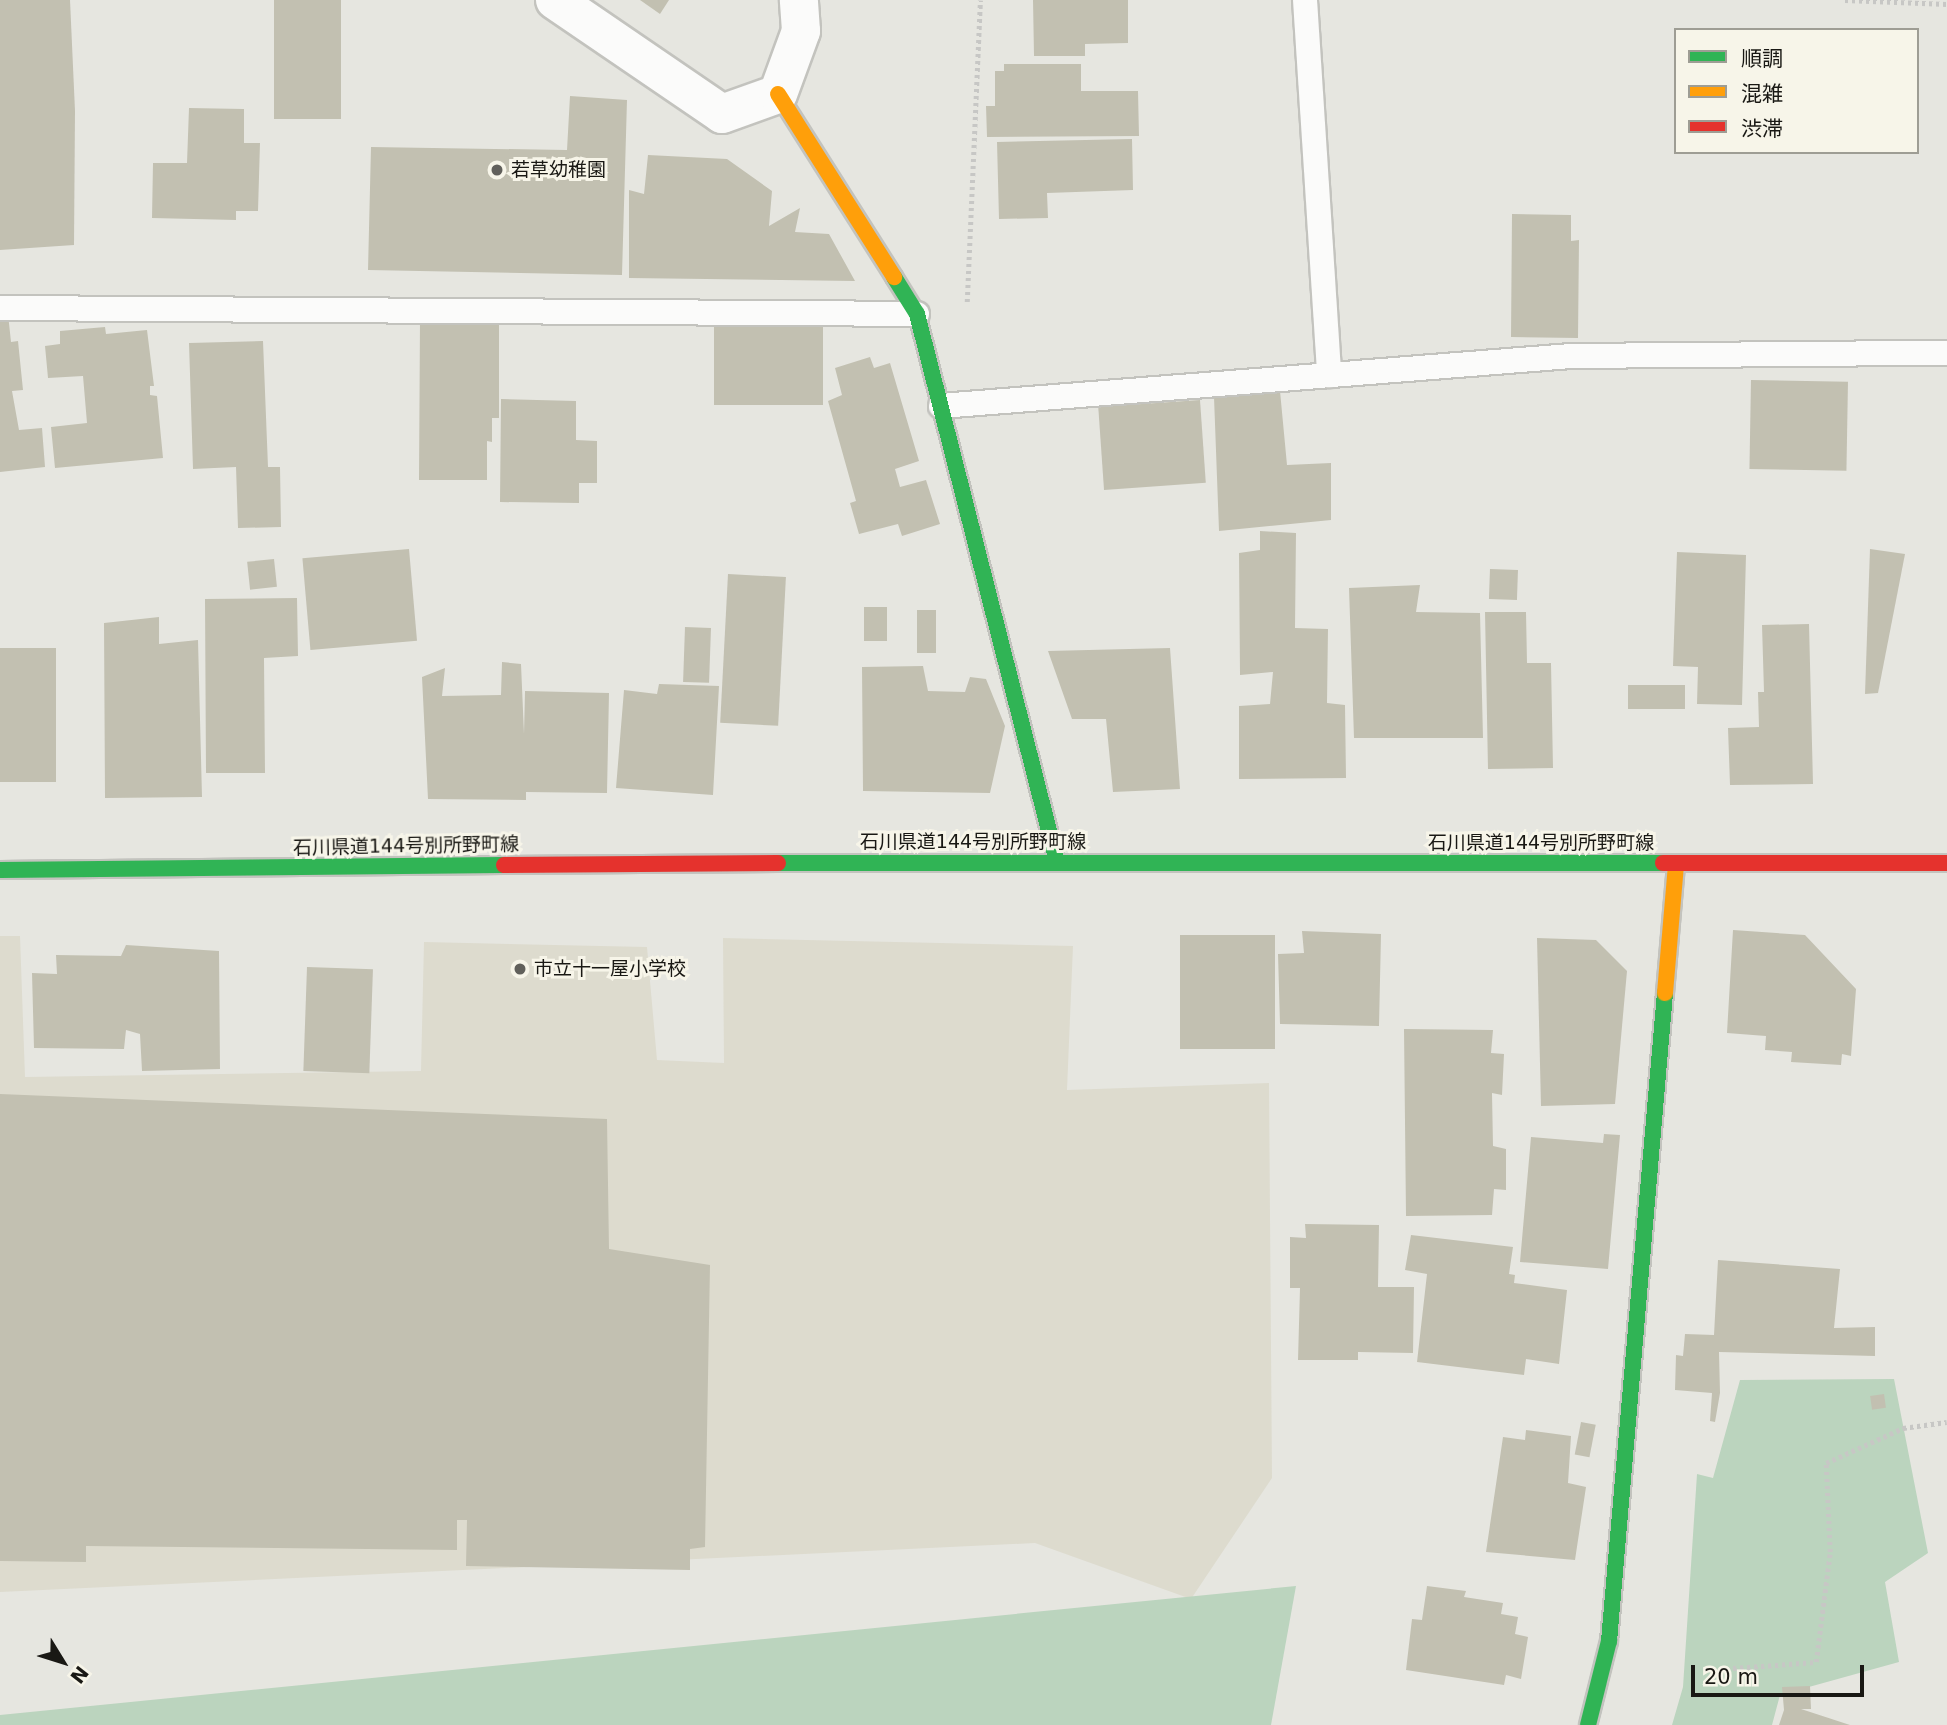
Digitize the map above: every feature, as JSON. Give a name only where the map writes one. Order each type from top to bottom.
[{"type":"main road","points":[[778,94],[917,314],[1057,862]]},
{"type":"main road","name":"石川県道144号別所野町線","points":[[0,870],[1057,862],[1947,863]]},
{"type":"main road","points":[[1588,1725],[1609,1641],[1676,864]]},
{"type":"street","points":[[555,0],[723,114],[778,94],[801,31],[799,0]]},
{"type":"lane","points":[[1305,0],[1329,375]]},
{"type":"lane","points":[[0,308],[917,314]]},
{"type":"lane","points":[[941,406],[1570,356],[1947,353]]},
{"type":"path","points":[[917,314],[969,301],[980,0]]},
{"type":"path","points":[[1845,0],[1947,4]]},
{"type":"path","points":[[1733,1668],[1816,1662],[1830,1552],[1826,1463],[1903,1427],[1947,1422]]},
{"type":"shaded area","points":[[0,936],[20,936],[25,1077],[421,1071],[424,942],[647,947],[657,1060],[724,1063],[723,938],[1073,946],[1067,1090],[1269,1083],[1272,1478],[1191,1599],[1035,1543],[0,1592]]},
{"type":"green space","points":[[1894,1379],[1928,1553],[1885,1582],[1899,1662],[1780,1695],[1772,1725],[1672,1725],[1683,1687],[1697,1474],[1713,1478],[1740,1380]]},
{"type":"green space","points":[[1296,1586],[1271,1725],[0,1725],[0,1715]]},
{"type":"building","points":[[0,0],[70,0],[75,111],[74,245],[0,250]]},
{"type":"building","points":[[274,0],[341,0],[341,119],[274,119]]},
{"type":"building","points":[[640,0],[669,0],[660,14]]},
{"type":"building","points":[[1033,0],[1128,0],[1128,43],[1085,44],[1085,56],[1034,56]]},
{"type":"building","points":[[1004,64],[1081,64],[1081,91],[1138,91],[1139,136],[987,137],[986,106],[995,106],[995,71],[1004,71]]},
{"type":"building","points":[[570,96],[627,100],[622,275],[368,270],[371,147],[567,150]]},
{"type":"building","points":[[189,108],[244,109],[244,143],[260,143],[258,211],[236,211],[236,220],[152,218],[153,163],[187,163]]},
{"type":"building","points":[[1132,139],[1133,190],[1047,193],[1048,218],[999,219],[997,142]]},
{"type":"building","points":[[648,155],[727,159],[772,191],[769,226],[800,208],[795,232],[829,234],[855,281],[629,278],[629,190],[644,194]]},
{"type":"building","points":[[1512,214],[1571,215],[1571,241],[1579,240],[1578,338],[1511,337]]},
{"type":"building","points":[[8,314],[11,342],[18,341],[23,390],[12,391],[19,430],[42,428],[45,467],[0,472],[0,315]]},
{"type":"building","points":[[420,319],[499,319],[499,418],[492,418],[492,442],[487,441],[487,480],[419,480]]},
{"type":"building","points":[[714,326],[823,326],[823,405],[714,405]]},
{"type":"building","points":[[105,327],[106,334],[147,330],[154,386],[150,386],[150,395],[157,396],[163,458],[55,468],[51,427],[87,423],[83,376],[48,378],[45,346],[60,344],[60,331]]},
{"type":"building","points":[[263,341],[268,467],[280,467],[281,527],[238,528],[236,467],[193,469],[189,343]]},
{"type":"building","points":[[870,357],[874,368],[890,363],[919,461],[895,469],[900,487],[926,480],[940,524],[902,536],[898,524],[859,534],[850,503],[856,501],[828,401],[842,395],[835,368]]},
{"type":"building","points":[[1751,380],[1848,382],[1846,471],[1749,469]]},
{"type":"building","points":[[1280,391],[1287,465],[1331,463],[1331,520],[1219,531],[1214,397]]},
{"type":"building","points":[[501,399],[576,401],[576,440],[597,441],[597,483],[579,483],[579,503],[500,502]]},
{"type":"building","points":[[1200,400],[1206,483],[1104,490],[1098,407]]},
{"type":"building","points":[[1260,531],[1296,533],[1295,628],[1328,629],[1327,703],[1345,705],[1346,778],[1239,779],[1239,706],[1270,704],[1273,672],[1240,675],[1239,553],[1260,550]]},
{"type":"building","points":[[409,549],[417,641],[310,650],[302,558]]},
{"type":"building","points":[[1870,549],[1905,554],[1878,693],[1865,694]]},
{"type":"building","points":[[1677,552],[1746,555],[1742,705],[1697,704],[1698,667],[1673,666]]},
{"type":"building","points":[[274,559],[277,587],[250,590],[247,562]]},
{"type":"building","points":[[1490,569],[1518,570],[1517,600],[1489,599]]},
{"type":"building","points":[[728,574],[786,577],[778,726],[720,723]]},
{"type":"building","points":[[1420,585],[1416,612],[1480,613],[1483,738],[1354,738],[1349,588]]},
{"type":"building","points":[[297,598],[298,656],[264,658],[265,773],[206,773],[205,599]]},
{"type":"building","points":[[864,607],[887,607],[887,641],[864,641]]},
{"type":"building","points":[[917,610],[936,610],[936,653],[917,653]]},
{"type":"building","points":[[1485,612],[1526,612],[1527,663],[1551,663],[1553,768],[1488,769]]},
{"type":"building","points":[[159,617],[159,644],[198,640],[202,797],[105,798],[104,623]]},
{"type":"building","points":[[1809,624],[1813,784],[1730,785],[1728,728],[1759,727],[1758,692],[1764,692],[1762,625]]},
{"type":"building","points":[[685,627],[711,628],[709,683],[683,682]]},
{"type":"building","points":[[0,648],[56,648],[56,782],[0,782]]},
{"type":"building","points":[[1170,648],[1180,789],[1113,792],[1106,719],[1072,719],[1048,651]]},
{"type":"building","points":[[502,662],[521,664],[524,734],[525,691],[609,693],[607,793],[526,792],[526,800],[428,799],[422,677],[445,668],[442,696],[501,695]]},
{"type":"building","points":[[923,666],[928,691],[965,692],[970,677],[986,679],[1005,726],[990,793],[863,791],[862,667]]},
{"type":"building","points":[[659,684],[719,686],[713,795],[616,788],[624,690],[657,694]]},
{"type":"building","points":[[1628,685],[1685,685],[1685,709],[1628,709]]},
{"type":"building","points":[[1733,930],[1805,935],[1856,989],[1851,1056],[1842,1054],[1841,1065],[1791,1062],[1792,1052],[1765,1050],[1766,1036],[1727,1033]]},
{"type":"building","points":[[1302,931],[1381,934],[1379,1026],[1280,1024],[1278,954],[1304,953]]},
{"type":"building","points":[[1180,935],[1275,935],[1275,1049],[1180,1049]]},
{"type":"building","points":[[1537,938],[1596,940],[1627,971],[1615,1104],[1541,1106]]},
{"type":"building","points":[[126,945],[219,951],[220,1069],[142,1071],[140,1034],[126,1030],[124,1049],[34,1048],[32,973],[57,974],[56,955],[121,956]]},
{"type":"building","points":[[307,967],[373,969],[369,1073],[303,1071]]},
{"type":"building","points":[[1404,1029],[1493,1030],[1491,1053],[1504,1054],[1502,1095],[1492,1093],[1493,1146],[1506,1149],[1506,1190],[1494,1189],[1492,1215],[1406,1216]]},
{"type":"building","points":[[0,1094],[607,1119],[609,1249],[710,1265],[705,1547],[690,1549],[690,1570],[466,1566],[467,1520],[457,1520],[457,1550],[86,1546],[86,1562],[0,1561]]},
{"type":"building","points":[[1604,1134],[1620,1135],[1608,1269],[1520,1262],[1531,1137],[1603,1143]]},
{"type":"building","points":[[1305,1224],[1379,1225],[1378,1287],[1414,1287],[1413,1353],[1358,1352],[1358,1360],[1298,1360],[1300,1288],[1290,1288],[1290,1237],[1306,1238]]},
{"type":"building","points":[[1411,1235],[1513,1247],[1509,1274],[1515,1275],[1514,1283],[1567,1290],[1559,1364],[1526,1359],[1524,1375],[1417,1362],[1427,1274],[1405,1270]]},
{"type":"building","points":[[1718,1260],[1840,1269],[1834,1328],[1875,1327],[1875,1356],[1719,1352],[1720,1393],[1715,1422],[1710,1421],[1712,1393],[1675,1390],[1676,1355],[1683,1356],[1685,1334],[1714,1335]]},
{"type":"building","points":[[1884,1394],[1886,1408],[1872,1410],[1870,1396]]},
{"type":"building","points":[[1581,1422],[1596,1425],[1589,1457],[1575,1454]]},
{"type":"building","points":[[1526,1430],[1571,1436],[1568,1483],[1586,1487],[1575,1560],[1486,1552],[1503,1437],[1525,1440]]},
{"type":"building","points":[[1427,1586],[1466,1591],[1464,1597],[1503,1603],[1501,1614],[1518,1617],[1515,1634],[1528,1637],[1521,1679],[1506,1675],[1504,1685],[1406,1670],[1412,1619],[1422,1620]]},
{"type":"building","points":[[1810,1686],[1811,1709],[1801,1709],[1850,1725],[1779,1725],[1784,1710],[1782,1687]]},
{"type":"traffic: fast","points":[[894,277],[917,314],[1057,862]]},
{"type":"traffic: fast","points":[[778,863],[1663,863]]},
{"type":"traffic: fast","points":[[0,870],[504,865]]},
{"type":"traffic: fast","points":[[1588,1725],[1609,1641],[1665,993]]},
{"type":"traffic: slow","points":[[778,94],[894,277]]},
{"type":"traffic: slow","points":[[1665,993],[1676,865]]},
{"type":"traffic: jam","points":[[504,865],[778,863]]},
{"type":"traffic: jam","points":[[1663,863],[1947,863]]},
{"type":"place","name":"若草幼稚園","points":[[497,170]]},
{"type":"place","name":"市立十一屋小学校","points":[[520,969]]}]
